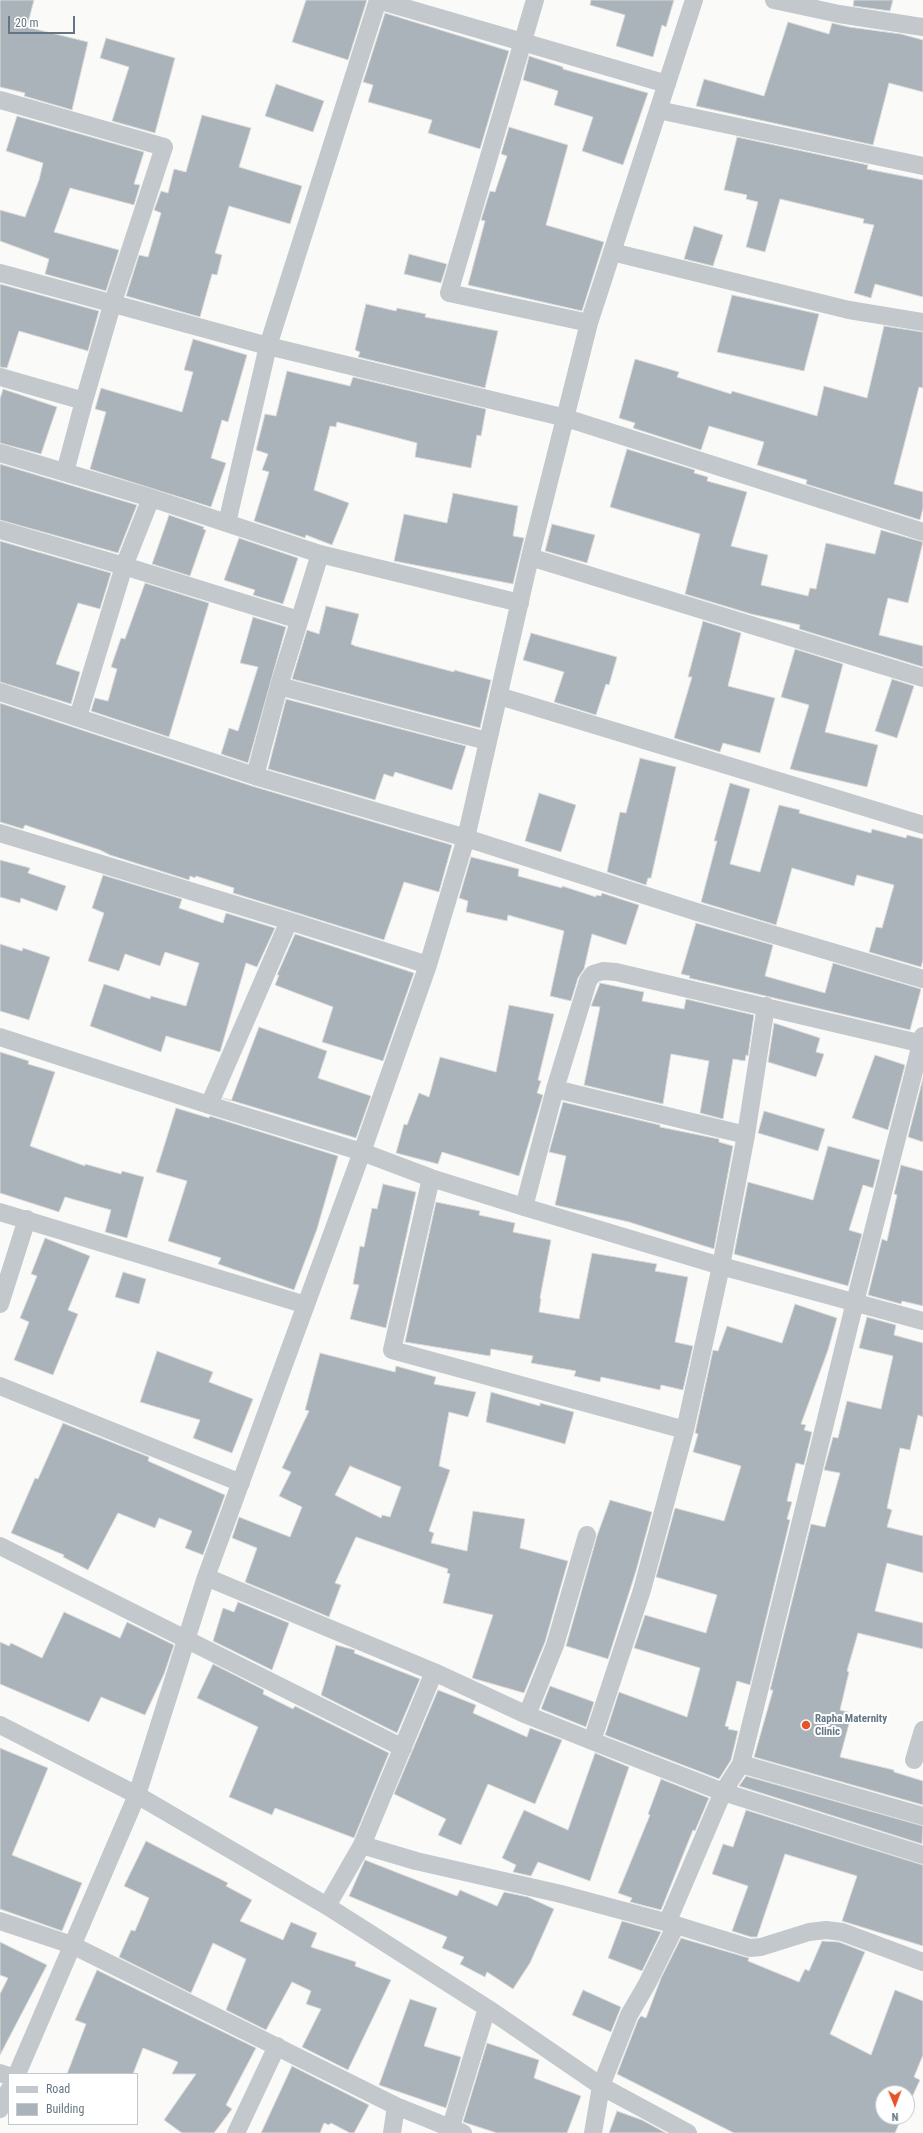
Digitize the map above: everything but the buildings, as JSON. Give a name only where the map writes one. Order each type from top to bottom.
[{"type":"street","points":[[227,523],[268,346],[378,0],[667,84]]},
{"type":"street","points":[[535,0],[450,293],[589,323]]},
{"type":"street","points":[[17,2073],[137,1795],[185,1638],[206,1577],[362,1152],[428,965],[466,838],[530,557],[589,323],[694,0]]},
{"type":"street","points":[[774,0],[841,7],[923,27]]},
{"type":"street","points":[[0,100],[164,147],[112,305],[84,401],[66,472]]},
{"type":"street","points":[[658,110],[923,166]]},
{"type":"street","points":[[612,252],[849,310],[923,322]]},
{"type":"street","points":[[0,274],[268,346],[566,418],[923,532]]},
{"type":"street","points":[[0,377],[84,401]]},
{"type":"street","points":[[0,453],[151,498],[320,554],[520,603]]},
{"type":"street","points":[[78,717],[124,566],[151,498]]},
{"type":"street","points":[[0,530],[124,566],[299,620]]},
{"type":"street","points":[[254,776],[279,686],[320,554]]},
{"type":"street","points":[[530,557],[923,678]]},
{"type":"street","points":[[279,686],[487,741]]},
{"type":"street","points":[[0,692],[254,776],[466,838],[697,912],[923,979]]},
{"type":"street","points":[[499,696],[923,825]]},
{"type":"street","points":[[0,833],[428,965]]},
{"type":"street","points":[[209,1105],[289,921]]},
{"type":"street","points":[[524,1207],[555,1089],[588,981],[594,974],[603,971],[616,972],[922,1041],[855,1302],[741,1764],[723,1792],[647,1984],[629,2015],[601,2086],[593,2133]]},
{"type":"street","points":[[592,1741],[642,1590],[685,1430],[721,1266],[746,1135],[766,1006]]},
{"type":"street","points":[[0,1037],[209,1105],[362,1152],[431,1178],[524,1207],[721,1266],[923,1321]]},
{"type":"street","points":[[555,1089],[746,1135]]},
{"type":"street","points":[[431,1178],[392,1350],[685,1430]]},
{"type":"street","points":[[0,1212],[306,1305]]},
{"type":"street","points":[[0,1304],[27,1219]]},
{"type":"street","points":[[0,1386],[241,1483]]},
{"type":"street","points":[[527,1715],[555,1645],[586,1535]]},
{"type":"street","points":[[0,1546],[403,1748]]},
{"type":"street","points":[[206,1577],[434,1672],[527,1715],[723,1792],[923,1855]]},
{"type":"street","points":[[327,1906],[362,1845],[434,1672]]},
{"type":"street","points":[[0,1725],[137,1795],[327,1906],[487,2008],[601,2086],[688,2133]]},
{"type":"street","points":[[914,1760],[923,1730]]},
{"type":"street","points":[[741,1764],[923,1816]]},
{"type":"street","points":[[362,1845],[416,1861],[553,1892],[672,1924],[750,1948],[761,1947],[809,1932],[826,1930],[842,1932],[923,1962]]},
{"type":"street","points":[[0,1921],[72,1946],[396,2106],[454,2131],[487,2008]]},
{"type":"street","points":[[236,2133],[277,2046]]},
{"type":"street","points":[[0,2109],[8,2092]]},
{"type":"street","points":[[392,2133],[396,2106]]},
{"type":"place","name":"Rapha Maternity Clinic","points":[[806,1725]]}]
